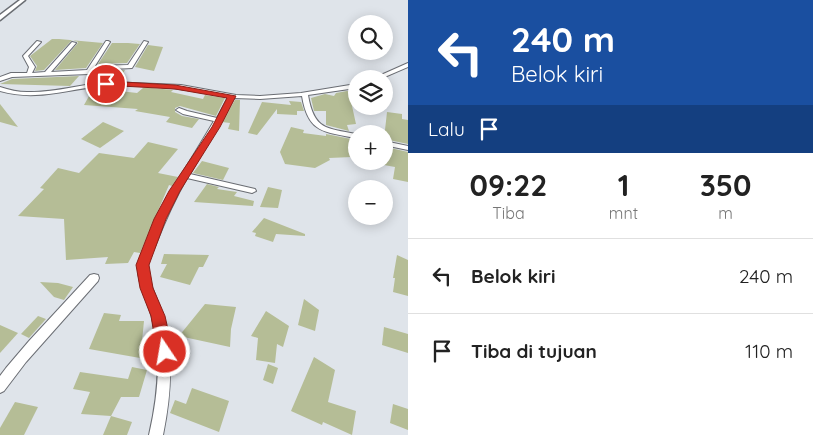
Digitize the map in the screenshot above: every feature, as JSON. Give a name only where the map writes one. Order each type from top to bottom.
[{"type":"street","points":[[0,18],[23,0]]},
{"type":"street","points":[[29,74],[32,66],[25,56],[38,42]]},
{"type":"street","points":[[0,79],[11,75],[86,73],[92,68],[108,42]]},
{"type":"street","points":[[92,68],[130,67],[146,42]]},
{"type":"street","points":[[47,74],[74,43]]},
{"type":"street","points":[[393,71],[408,64]]},
{"type":"street","points":[[0,89],[18,94],[37,95],[96,84],[115,84],[175,87],[232,96],[256,97],[305,94],[348,87]]},
{"type":"street","points":[[305,94],[307,112],[314,124],[333,132],[348,135]]},
{"type":"street","points":[[156,435],[165,375],[165,352],[158,316],[147,288],[142,265],[160,219],[232,96]]},
{"type":"street","points":[[179,110],[219,120]]},
{"type":"street","points":[[393,145],[408,148]]},
{"type":"street","points":[[185,175],[252,192]]},
{"type":"street","points":[[0,387],[16,363],[70,307],[94,278]]},
{"type":"building","points":[[52,39],[72,40],[44,70],[35,71],[37,66],[30,56]]},
{"type":"building","points":[[73,40],[103,43],[86,68],[55,70],[77,44],[78,42]]},
{"type":"building","points":[[112,43],[140,44],[127,63],[98,64]]},
{"type":"building","points":[[148,45],[163,47],[154,71],[135,67]]},
{"type":"building","points":[[125,70],[118,81],[108,80],[108,71]]},
{"type":"building","points":[[79,76],[70,86],[0,84],[12,79]]},
{"type":"building","points":[[121,87],[120,91],[137,93],[143,88],[152,88],[173,90],[171,92],[203,99],[205,95],[225,98],[216,116],[180,106],[175,108],[175,112],[182,116],[199,119],[192,128],[166,122],[170,117],[135,111],[138,109],[84,105],[93,89]]},
{"type":"building","points":[[348,91],[348,115],[354,115],[356,124],[347,125],[348,131],[326,125],[326,111],[314,111],[311,98],[325,94],[334,96],[336,93]]},
{"type":"building","points":[[235,100],[240,100],[239,131],[228,129],[230,123],[222,122]]},
{"type":"building","points":[[289,101],[301,102],[304,111],[297,111],[297,115],[277,114],[277,109],[257,135],[248,133],[262,102],[291,105]]},
{"type":"building","points":[[0,104],[18,127],[0,122]]},
{"type":"building","points":[[393,113],[402,114],[402,119],[408,120],[408,144],[393,141],[393,125],[386,125],[387,115],[393,115]]},
{"type":"building","points":[[103,122],[124,131],[100,148],[81,139]]},
{"type":"building","points":[[291,127],[304,130],[303,133],[326,136],[326,134],[348,138],[348,157],[329,158],[330,160],[315,168],[285,164],[280,152]]},
{"type":"building","points":[[148,142],[178,149],[158,173],[178,177],[172,186],[169,185],[140,253],[134,252],[128,263],[105,264],[108,257],[66,260],[64,219],[18,216],[44,189],[40,188],[58,168],[79,173],[99,153],[134,158]]},
{"type":"building","points":[[393,149],[408,152],[408,182],[393,179],[395,167],[393,167]]},
{"type":"building","points":[[202,161],[229,168],[223,180],[193,173]]},
{"type":"building","points":[[207,184],[219,187],[217,189],[237,192],[234,196],[254,201],[253,206],[194,202]]},
{"type":"building","points":[[268,187],[282,190],[278,208],[260,207]]},
{"type":"building","points":[[264,218],[305,234],[305,236],[276,234],[273,242],[255,236],[256,233],[252,232]]},
{"type":"building","points":[[164,254],[209,255],[203,267],[199,267],[190,285],[160,277],[167,264],[161,264]]},
{"type":"building","points":[[397,255],[408,260],[408,296],[393,292],[395,278],[393,278]]},
{"type":"building","points":[[40,282],[58,283],[73,287],[64,300],[54,297]]},
{"type":"building","points":[[304,299],[319,310],[315,331],[298,325]]},
{"type":"building","points":[[205,304],[236,307],[231,329],[230,347],[179,336]]},
{"type":"building","points":[[266,311],[289,326],[283,347],[277,344],[275,363],[256,360],[258,338],[251,336]]},
{"type":"building","points":[[104,313],[121,315],[119,321],[144,321],[142,341],[146,341],[140,358],[89,349]]},
{"type":"building","points":[[38,316],[46,319],[29,338],[21,334]]},
{"type":"building","points":[[0,325],[18,333],[0,353]]},
{"type":"building","points":[[384,327],[408,334],[408,353],[382,345]]},
{"type":"building","points":[[314,357],[335,370],[328,402],[356,411],[352,435],[323,422],[322,425],[291,411]]},
{"type":"building","points":[[268,364],[278,368],[273,384],[263,380]]},
{"type":"building","points":[[132,367],[147,370],[139,397],[121,397],[111,416],[81,414],[90,392],[73,389],[80,372],[128,379]]},
{"type":"building","points":[[192,388],[229,401],[219,432],[170,413],[175,400],[186,404]]},
{"type":"building","points":[[15,402],[38,407],[24,435],[0,435],[0,428]]},
{"type":"building","points":[[393,404],[408,409],[408,430],[390,423]]},
{"type":"building","points":[[111,416],[132,422],[127,435],[103,435]]},
{"type":"route","points":[[106,84],[175,87],[204,90],[232,96],[216,127],[174,191],[160,219],[142,265],[147,288],[158,316],[165,352]]}]
